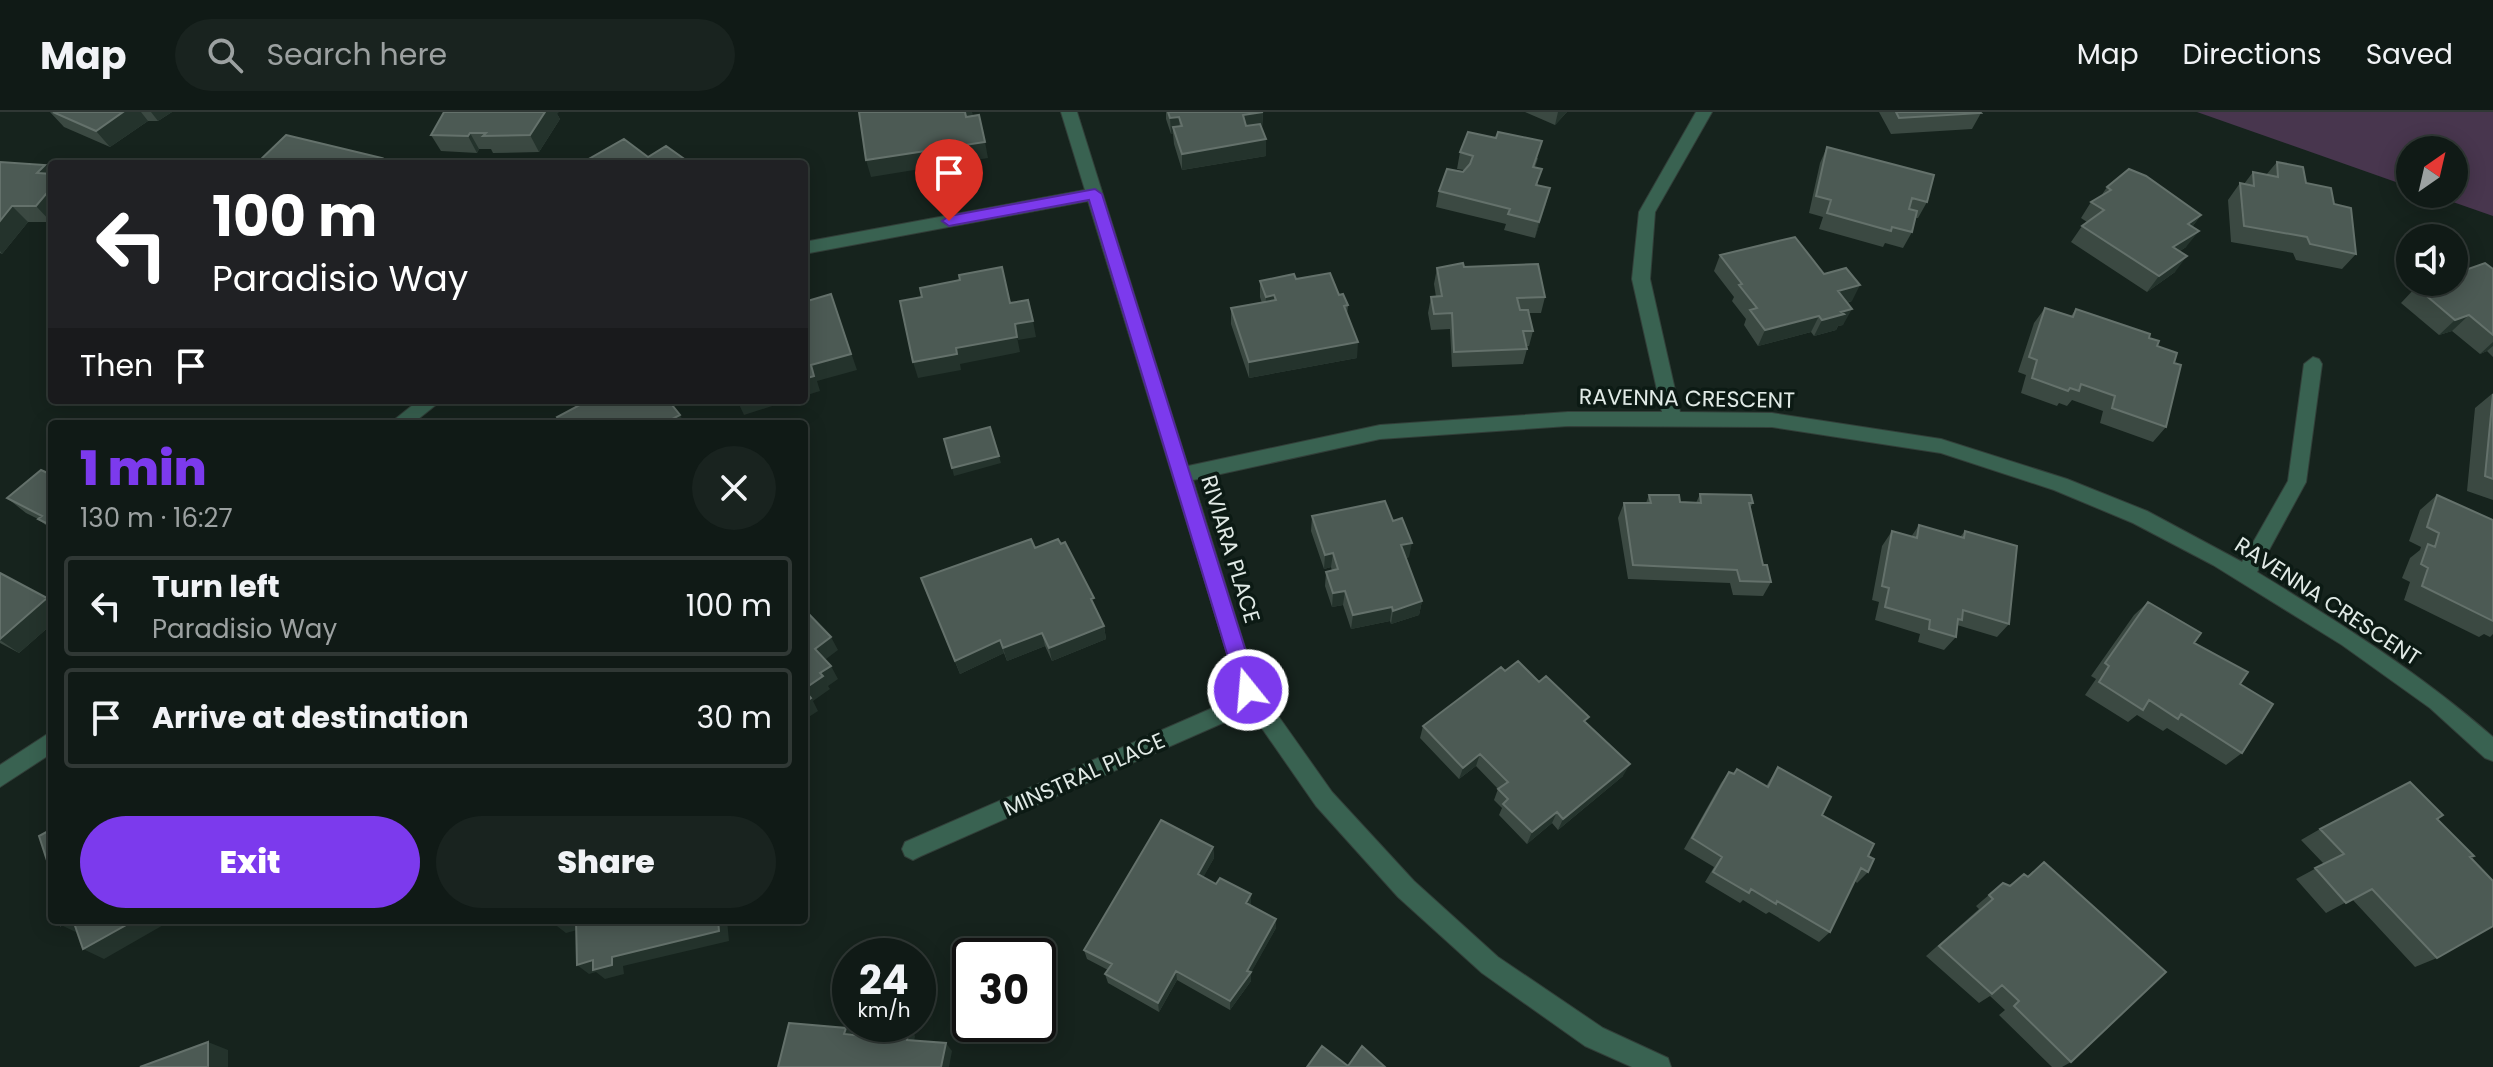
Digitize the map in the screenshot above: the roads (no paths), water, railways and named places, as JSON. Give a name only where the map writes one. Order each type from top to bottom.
[{"type":"street","name":"RIVIARA PLACE","points":[[1069,112],[1248,690],[1324,799],[1406,889],[1490,965],[1594,1037],[1659,1067]]},
{"type":"street","points":[[1673,420],[1641,279],[1647,212],[1704,112]]},
{"type":"street","points":[[808,247],[1095,194]]},
{"type":"street","points":[[2245,575],[2297,482],[2313,364]]},
{"type":"street","points":[[404,420],[427,404]]},
{"type":"street","name":"RAVENNA CRESCENT","points":[[1183,475],[1380,432],[1428,426],[1568,419],[1772,420],[1941,446],[2060,484],[2140,517],[2245,575],[2349,639],[2425,692],[2493,751]]},
{"type":"street","name":"MINSTRAL PLACE","points":[[913,849],[1255,699]]},
{"type":"street","points":[[0,777],[48,744]]}]
